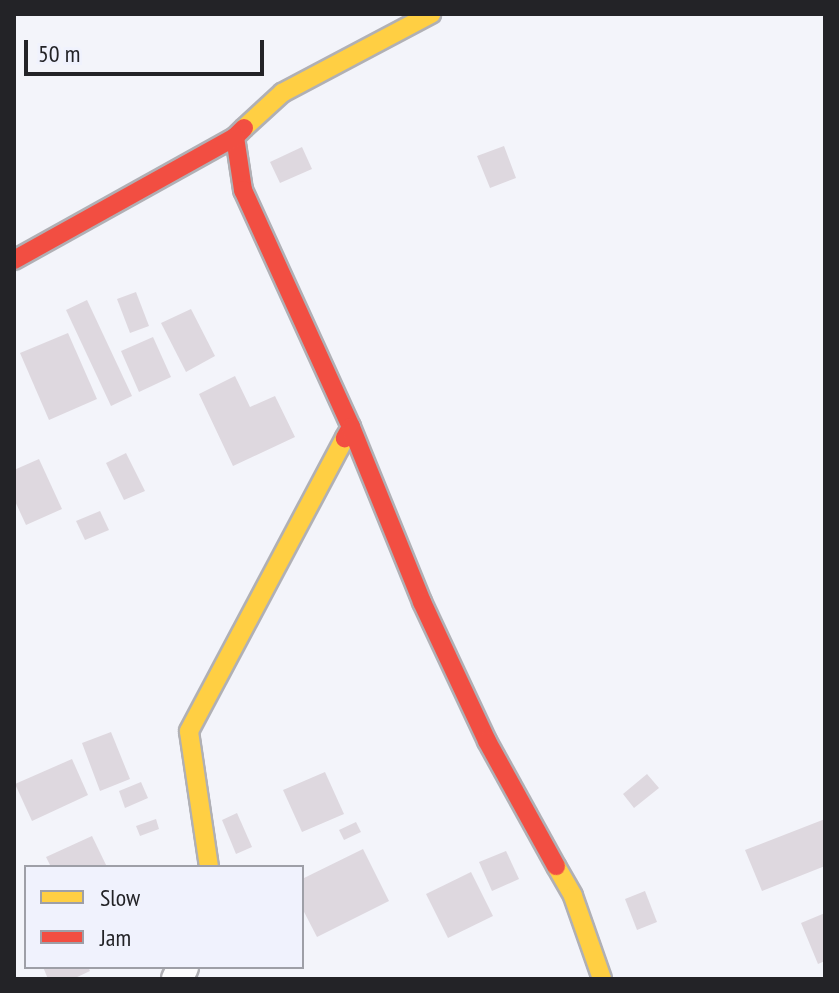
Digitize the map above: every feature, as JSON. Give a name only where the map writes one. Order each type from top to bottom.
[{"type":"street","points":[[14,260],[235,137],[282,93],[431,14]]},
{"type":"street","points":[[235,137],[243,190],[351,427],[422,602],[487,741],[573,896],[602,979]]},
{"type":"street","points":[[209,865],[189,731],[351,427]]},
{"type":"building","points":[[504,146],[516,178],[490,188],[477,156]]},
{"type":"building","points":[[302,147],[312,169],[280,183],[270,162]]},
{"type":"building","points":[[136,292],[149,326],[130,333],[117,299]]},
{"type":"building","points":[[87,300],[132,396],[111,406],[66,310]]},
{"type":"building","points":[[191,309],[215,356],[186,372],[161,323]]},
{"type":"building","points":[[68,333],[97,399],[49,420],[20,353]]},
{"type":"building","points":[[153,337],[171,377],[139,392],[121,351]]},
{"type":"building","points":[[235,376],[250,407],[275,396],[295,437],[233,466],[199,394]]},
{"type":"building","points":[[126,453],[145,491],[124,500],[106,463]]},
{"type":"building","points":[[39,459],[62,509],[26,525],[14,499],[14,470]]},
{"type":"building","points":[[100,511],[109,530],[85,540],[76,521]]},
{"type":"building","points":[[111,732],[130,779],[100,791],[82,743]]},
{"type":"building","points":[[72,759],[88,795],[32,821],[15,784]]},
{"type":"building","points":[[325,772],[344,814],[302,832],[283,790]]},
{"type":"building","points":[[647,774],[659,788],[634,808],[623,794]]},
{"type":"building","points":[[141,782],[148,798],[125,808],[119,791]]},
{"type":"building","points":[[237,813],[252,847],[236,854],[222,820]]},
{"type":"building","points":[[156,819],[159,829],[140,836],[136,826]]},
{"type":"building","points":[[825,819],[825,866],[762,891],[745,850]]},
{"type":"building","points":[[356,822],[361,832],[344,840],[339,830]]},
{"type":"building","points":[[92,836],[106,865],[50,865],[46,857]]},
{"type":"building","points":[[363,849],[389,901],[317,937],[304,912],[304,878]]},
{"type":"building","points":[[506,851],[519,879],[492,891],[479,862]]},
{"type":"building","points":[[471,872],[493,916],[448,938],[426,894]]},
{"type":"building","points":[[645,891],[657,922],[637,930],[625,899]]},
{"type":"building","points":[[825,913],[825,961],[818,964],[801,923]]},
{"type":"building","points":[[44,969],[90,971],[73,979],[48,979]]},
{"type":"traffic: slow","points":[[244,128],[282,93],[431,14]]},
{"type":"traffic: slow","points":[[209,865],[189,731],[345,438]]},
{"type":"traffic: slow","points":[[556,866],[573,896],[602,979]]},
{"type":"traffic: jam","points":[[244,128],[235,137],[243,190],[351,427],[345,438]]},
{"type":"traffic: jam","points":[[14,260],[235,137]]},
{"type":"traffic: jam","points":[[351,427],[422,602],[487,741],[556,866]]}]
